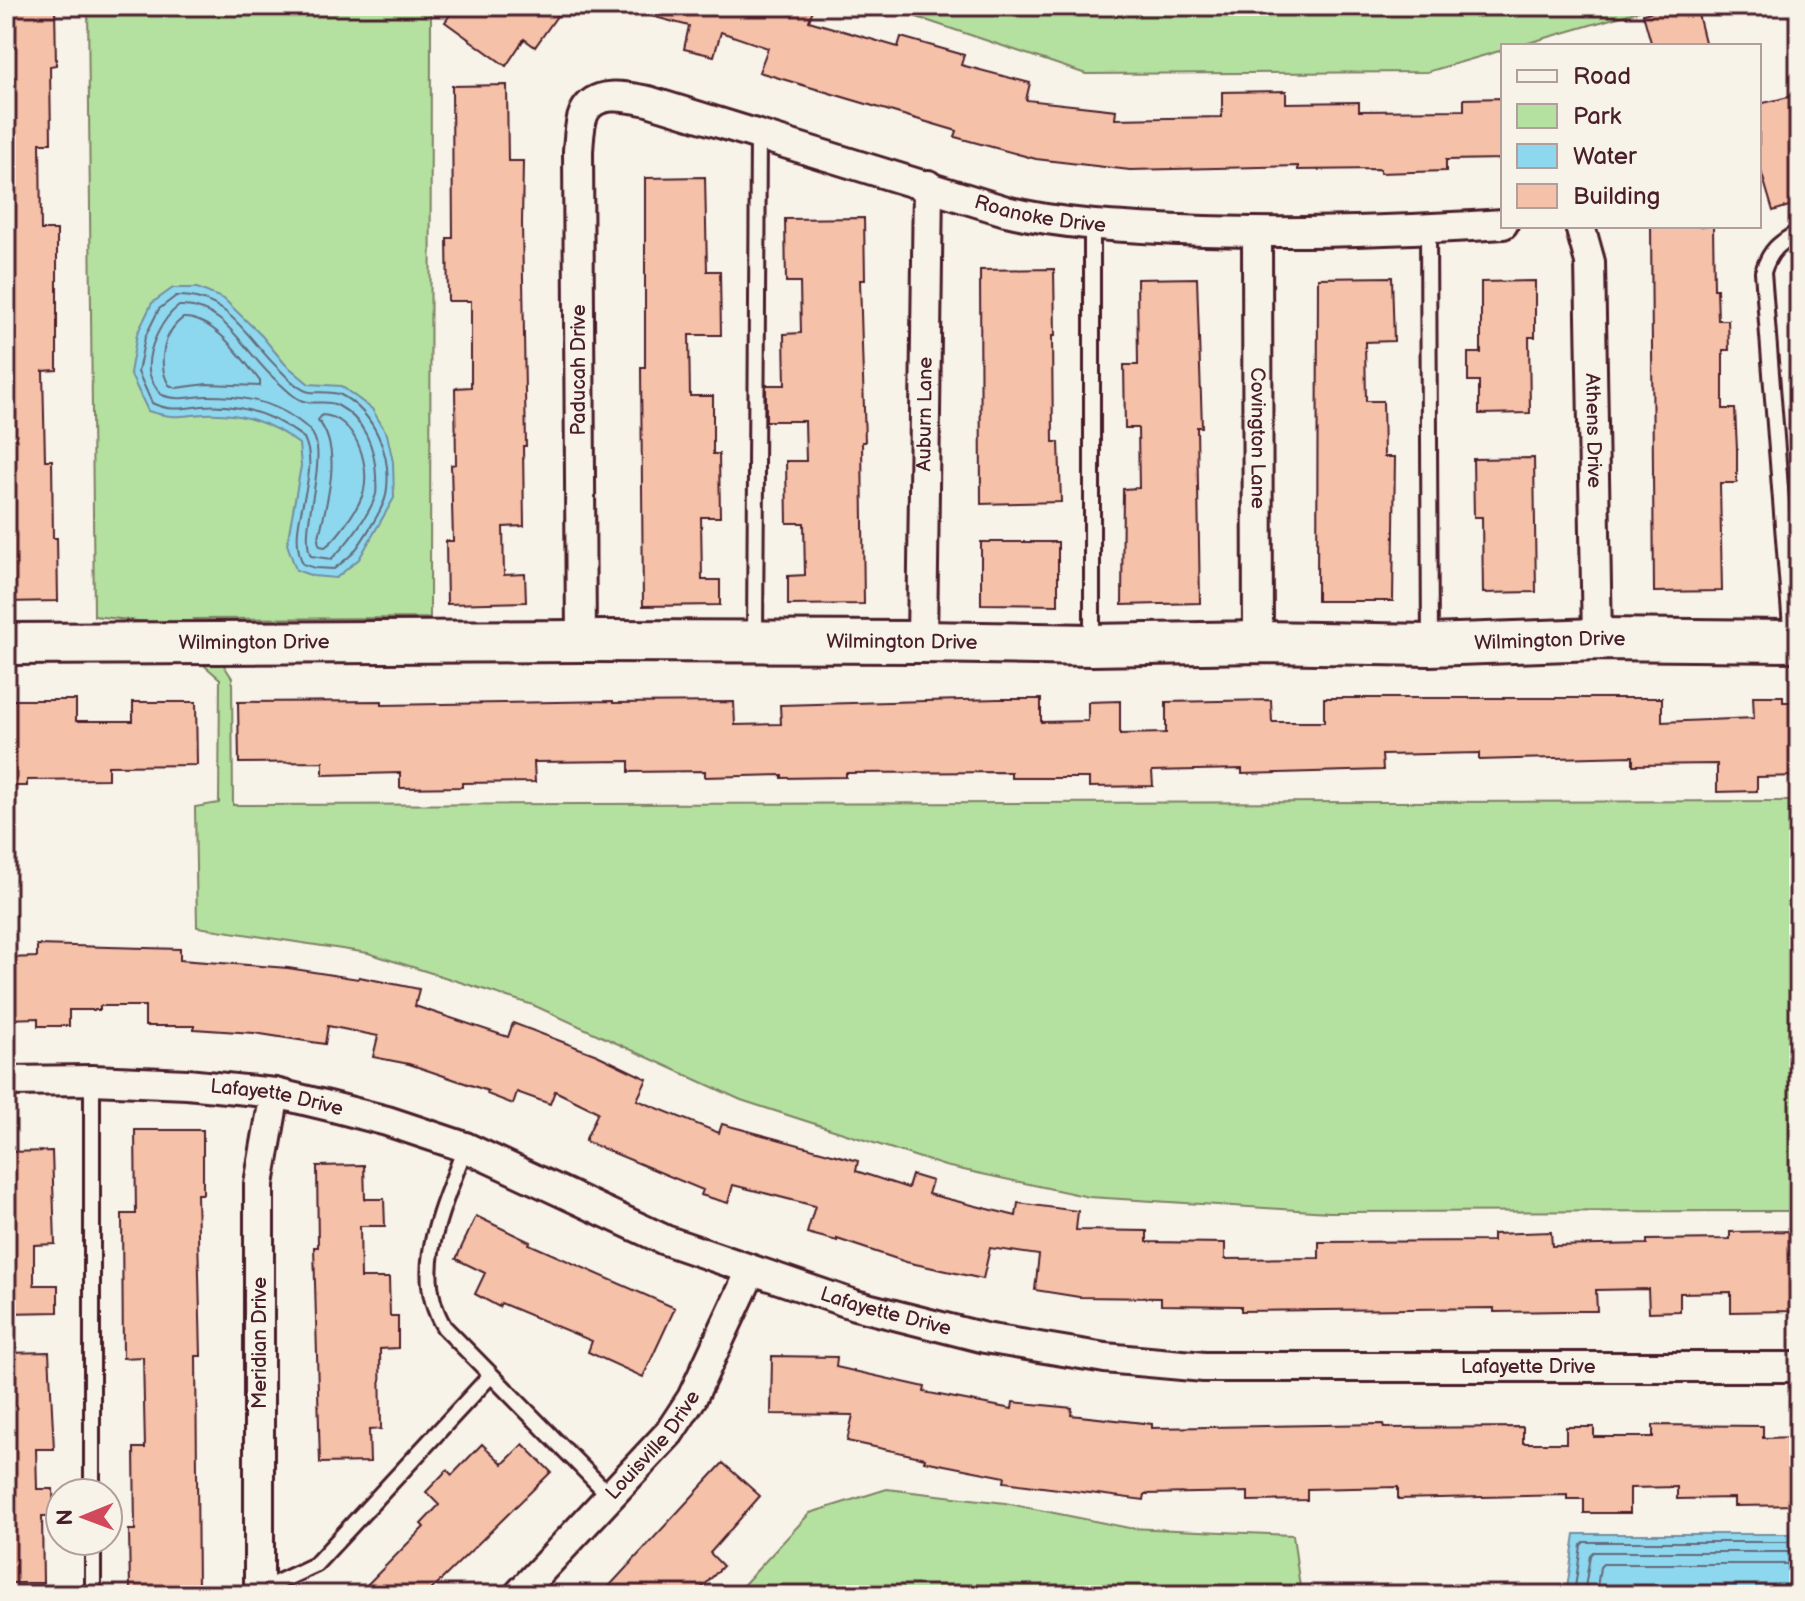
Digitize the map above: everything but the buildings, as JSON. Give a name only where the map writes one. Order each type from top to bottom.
[{"type":"street","name":"Roanoke Drive","points":[[593,102],[607,97],[626,96],[1006,211],[1050,221],[1257,234],[1501,224]]},
{"type":"street","name":"Paducah Drive","points":[[581,641],[578,151],[584,113],[593,102]]},
{"type":"street","name":"Auburn Lane","points":[[922,642],[928,185]]},
{"type":"street","name":"Athens Drive","points":[[1581,228],[1590,262],[1597,639]]},
{"type":"street","name":"Covington Lane","points":[[1257,234],[1258,642]]},
{"type":"street","name":"Wilmington Drive","points":[[6,644],[581,641],[1430,645],[1597,639],[1796,641]]},
{"type":"street","name":"Lafayette Drive","points":[[6,1081],[92,1080],[187,1084],[275,1093],[387,1121],[465,1147],[665,1240],[751,1271],[924,1324],[1025,1345],[1204,1367],[1799,1367]]},
{"type":"street","name":"Meridian Drive","points":[[259,1593],[259,1184],[275,1093]]},
{"type":"street","name":"Louisville Drive","points":[[518,1595],[669,1433],[692,1398],[751,1271]]},
{"type":"lane","points":[[755,642],[758,134]]},
{"type":"lane","points":[[1092,226],[1092,645]]},
{"type":"lane","points":[[1428,229],[1430,645]]},
{"type":"lane","points":[[1796,641],[1763,272],[1768,255],[1779,243],[1799,232]]},
{"type":"lane","points":[[92,1080],[92,1477]]},
{"type":"lane","points":[[465,1147],[430,1250],[428,1284],[438,1317],[444,1327],[611,1497]]},
{"type":"lane","points":[[259,1593],[315,1565],[491,1375]]},
{"type":"lane","points":[[93,1557],[93,1595]]},
{"type":"green space","points":[[88,6],[431,6],[430,618],[194,619],[232,678],[233,805],[1799,801],[1799,1211],[1329,1212],[1089,1197],[945,1166],[741,1100],[533,1005],[368,953],[197,927],[195,807],[219,803],[220,679],[155,623],[94,616]]},
{"type":"green space","points":[[884,6],[1656,6],[1525,44],[1501,44],[1501,51],[1427,72],[1086,74]]},
{"type":"green space","points":[[887,1489],[1005,1503],[1129,1528],[1293,1535],[1301,1595],[734,1595],[810,1513]]},
{"type":"water","points":[[173,288],[197,288],[224,299],[285,364],[309,384],[341,386],[372,409],[387,434],[393,462],[394,498],[359,559],[336,578],[313,576],[296,570],[287,544],[301,466],[299,444],[266,424],[243,417],[218,414],[170,416],[148,411],[130,373],[137,334],[152,303]]},
{"type":"water","points":[[1575,1534],[1799,1534],[1799,1595],[1566,1595]]}]
